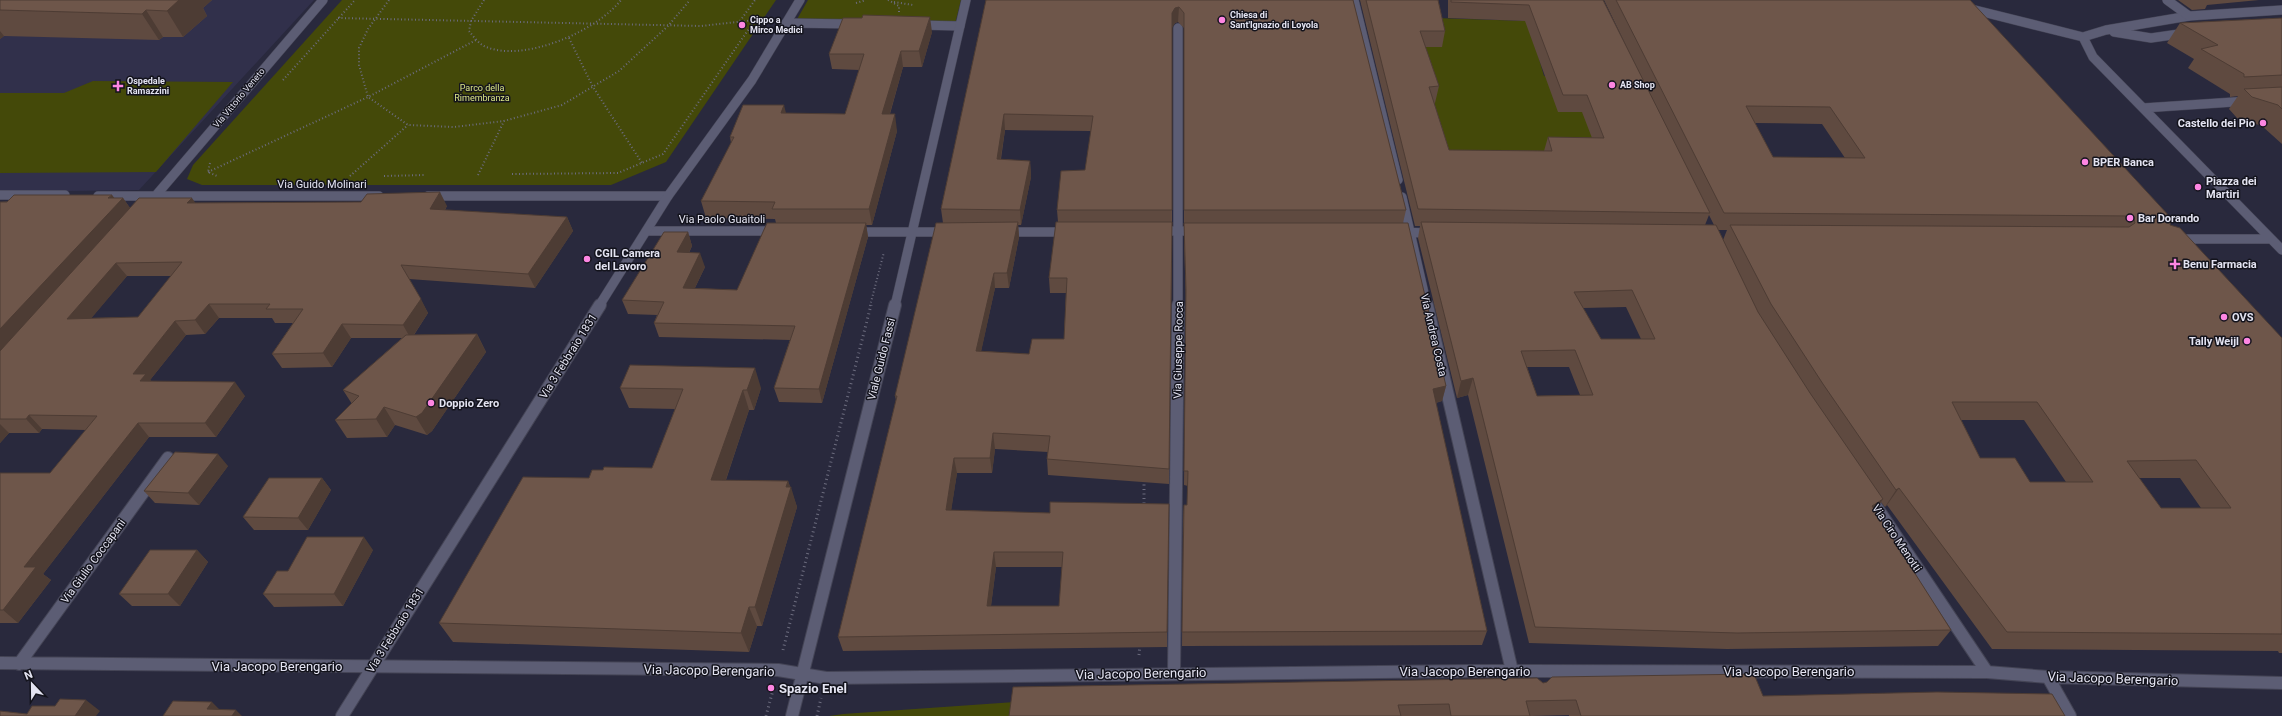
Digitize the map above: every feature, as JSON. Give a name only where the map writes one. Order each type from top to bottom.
[{"type":"street","name":"Via Vittorio Veneto","points":[[145,208],[323,0]]},
{"type":"street","name":"Via 3 Febbraio 1831","points":[[342,716],[371,666],[648,231],[668,196],[752,80],[800,0]]},
{"type":"street","name":"Viale Guido Fassi","points":[[792,716],[913,232],[966,0]]},
{"type":"street","name":"Via Andrea Costa","points":[[1354,0],[1411,232],[1512,670]]},
{"type":"street","points":[[1972,0],[1984,13]]},
{"type":"street","points":[[2164,0],[2197,21]]},
{"type":"street","points":[[2167,0],[2189,16]]},
{"type":"street","points":[[1950,4],[2083,37],[2106,30],[2189,16],[2282,10]]},
{"type":"street","points":[[786,23],[882,25]]},
{"type":"street","points":[[905,25],[960,26]]},
{"type":"street","name":"Via Giuseppe Rocca","points":[[1174,673],[1179,231],[1178,28]]},
{"type":"street","points":[[2106,30],[2151,38],[2196,32]]},
{"type":"street","points":[[2083,37],[2093,57],[2282,250]]},
{"type":"street","points":[[2143,108],[2262,101]]},
{"type":"street","name":"Via Guido Molinari","points":[[0,195],[387,196]]},
{"type":"street","points":[[419,196],[668,196]]},
{"type":"street","name":"Via Paolo Guaitoli","points":[[648,231],[788,231]]},
{"type":"street","points":[[1144,231],[1210,232]]},
{"type":"street","points":[[843,232],[962,232]]},
{"type":"street","points":[[994,232],[1081,232]]},
{"type":"street","points":[[1382,232],[1443,233]]},
{"type":"street","points":[[2162,239],[2271,239]]},
{"type":"street","name":"Via Giulio Coccapani","points":[[19,664],[168,458]]},
{"type":"street","name":"Via Ciro Menotti","points":[[1861,484],[1987,672]]},
{"type":"street","name":"Via Jacopo Berengario","points":[[0,663],[778,670],[826,678],[1139,673],[1512,670],[1987,672],[2048,677],[2282,683]]},
{"type":"street","points":[[1532,671],[1537,685]]},
{"type":"street","points":[[2048,677],[2070,716]]},
{"type":"path","points":[[389,0],[375,19],[358,49],[361,75],[368,97],[408,125],[454,127],[504,121],[562,105],[619,72],[668,26],[690,0]]},
{"type":"path","points":[[484,0],[471,21],[469,32],[476,40],[486,47],[507,51],[547,46],[569,38],[593,24],[621,0]]},
{"type":"path","points":[[740,22],[755,0]]},
{"type":"path","points":[[862,1],[866,0]]},
{"type":"path","points":[[882,25],[890,22],[899,14],[899,6],[888,0]]},
{"type":"path","points":[[308,18],[668,26],[701,26],[755,20],[663,154],[618,173],[509,174]]},
{"type":"path","points":[[569,38],[594,87],[642,163]]},
{"type":"path","points":[[208,172],[368,97],[476,40]]},
{"type":"path","points":[[478,175],[504,121]]},
{"type":"path","points":[[350,176],[408,125]]},
{"type":"path","points":[[208,172],[211,160]]},
{"type":"path","points":[[208,172],[220,177]]},
{"type":"path","points":[[380,176],[433,175]]},
{"type":"path","points":[[471,175],[486,175]]},
{"type":"path","points":[[342,176],[357,176]]},
{"type":"path","points":[[766,716],[890,232]]},
{"type":"path","points":[[1143,516],[1144,476]]},
{"type":"path","points":[[1139,673],[1140,642]]},
{"type":"shaded area","name":"Ospedale Ramazzini","points":[[0,0],[314,0],[139,190],[0,192]]},
{"type":"green space","name":"Parco della Rimembranza","points":[[342,0],[776,0],[666,162],[611,185],[202,185],[187,179],[193,165]]},
{"type":"green space","points":[[808,0],[961,0],[955,24],[796,21]]},
{"type":"green space","points":[[1435,18],[1528,21],[1544,76],[1577,77],[1599,156],[1445,167],[1403,47]]},
{"type":"green space","points":[[93,81],[233,82],[156,172],[0,173],[0,93],[64,93]]},
{"type":"green space","points":[[1015,702],[1013,716],[829,716],[843,714]]},
{"type":"building","points":[[0,0],[179,0],[167,11],[146,10],[142,14],[0,10]]},
{"type":"building","points":[[986,0],[1353,0],[1406,210],[1184,210],[1184,13],[1179,7],[1175,8],[1172,13],[1172,210],[1057,210],[1061,171],[1085,170],[1093,116],[1004,114],[997,159],[1030,161],[1020,210],[941,209]]},
{"type":"building","points":[[1366,0],[1438,0],[1445,31],[1420,31],[1439,86],[1429,87],[1449,150],[1552,151],[1548,137],[1604,138],[1587,95],[1563,95],[1529,5],[1451,2],[1451,0],[1603,0],[1710,213],[1418,209]]},
{"type":"building","points":[[1616,0],[1970,0],[2171,218],[2170,225],[2180,228],[2282,338],[2282,634],[2007,632],[1899,488],[1896,490],[1823,384],[1771,304],[1730,225],[2129,227],[2135,223],[2133,216],[1724,213]],"holes":[[[1746,106],[1830,107],[1865,158],[1773,157]],[[1952,402],[2037,402],[2093,482],[2030,482],[2015,458],[1980,458]],[[2196,460],[2231,508],[2161,508],[2127,461]]]},
{"type":"building","points":[[863,15],[930,17],[919,51],[901,51],[882,114],[895,114],[869,209],[772,209],[775,202],[701,201],[734,137],[730,137],[743,105],[784,105],[781,113],[845,114],[864,54],[829,54],[843,18],[862,18]]},
{"type":"building","points":[[2282,18],[2282,75],[2244,77],[2244,74],[2201,49],[2218,45],[2180,23]]},
{"type":"building","points":[[2282,87],[2282,109],[2278,105],[2252,97],[2244,89]]},
{"type":"building","points":[[440,192],[430,209],[567,217],[528,274],[401,265],[421,299],[403,325],[342,324],[323,353],[272,354],[303,309],[266,309],[270,304],[209,304],[195,320],[175,321],[133,374],[146,374],[140,381],[235,382],[205,423],[138,423],[24,567],[36,567],[3,610],[0,610],[0,473],[50,473],[97,416],[29,415],[26,419],[0,419],[0,351],[139,198],[192,198],[187,203],[361,202],[367,194]],"holes":[[[182,262],[138,317],[67,319],[116,263]]]},
{"type":"building","points":[[14,195],[112,195],[108,198],[123,198],[0,329],[0,202],[7,202]]},
{"type":"building","points":[[1018,222],[1007,273],[994,273],[976,351],[1029,354],[1032,339],[1064,339],[1067,278],[1049,278],[1056,222],[1172,222],[1169,469],[1047,459],[1050,436],[993,433],[990,458],[954,458],[946,510],[1050,513],[1050,502],[1169,504],[1167,632],[838,637],[897,396],[895,396],[936,223]],"holes":[[[994,552],[1063,552],[1059,606],[987,606]]]},
{"type":"building","points":[[1421,222],[1716,225],[1758,312],[1810,393],[1883,499],[1872,506],[1951,630],[1737,633],[1535,627],[1473,378],[1461,381]],"holes":[[[1632,290],[1655,339],[1601,339],[1574,292]],[[1575,350],[1593,395],[1537,396],[1521,351]]]},
{"type":"building","points":[[767,223],[866,223],[819,389],[774,388],[795,326],[654,323],[664,302],[622,300],[664,232],[688,232],[677,252],[700,253],[683,288],[737,290]]},
{"type":"building","points":[[1184,223],[1408,223],[1446,386],[1433,389],[1487,631],[1182,632],[1184,505],[1187,505],[1188,471],[1184,471],[1186,290]]},
{"type":"building","points":[[477,334],[422,413],[416,417],[384,407],[376,419],[335,420],[359,396],[343,390],[406,335]]},
{"type":"building","points":[[630,365],[755,368],[747,390],[743,390],[711,480],[788,481],[786,487],[791,487],[755,607],[749,607],[741,633],[439,623],[523,477],[589,478],[592,470],[603,470],[604,467],[652,468],[683,389],[620,388]]},
{"type":"building","points":[[175,452],[218,454],[188,493],[144,491]]},
{"type":"building","points":[[269,478],[322,478],[298,518],[243,517]]},
{"type":"building","points":[[307,537],[364,537],[334,594],[263,594],[277,571],[288,571]]},
{"type":"building","points":[[150,550],[197,550],[168,594],[119,594]]},
{"type":"building","points":[[1754,674],[1763,696],[1937,692],[2052,694],[2065,716],[1581,716],[1576,700],[1526,701],[1530,716],[1451,716],[1449,704],[1398,705],[1401,716],[1009,716],[1013,687],[1537,678],[1543,683],[1547,682],[1552,677]]},
{"type":"building","points":[[60,699],[86,700],[75,716],[0,716],[0,711],[27,714],[32,706],[55,706]]},
{"type":"building","points":[[173,701],[212,702],[207,709],[236,710],[232,716],[163,716]]},
{"type":"place","name":"Chiesa di Sant'Ignazio di Loyola","points":[[1222,20]]},
{"type":"place","name":"Cippo a Mirco Medici","points":[[742,25]]},
{"type":"place","name":"AB Shop","points":[[1612,85]]},
{"type":"place","name":"Ospedale Ramazzini","points":[[118,86]]},
{"type":"place","name":"Castello dei Pio","points":[[2263,123]]},
{"type":"place","name":"BPER Banca","points":[[2085,162]]},
{"type":"place","name":"Piazza dei Martiri","points":[[2198,187]]},
{"type":"place","name":"Bar Dorando","points":[[2130,218]]},
{"type":"place","name":"CGIL Camera del Lavoro","points":[[587,259]]},
{"type":"place","name":"Benu Farmacia","points":[[2175,264]]},
{"type":"place","name":"OVS","points":[[2224,317]]},
{"type":"place","name":"Tally Weijl","points":[[2247,341]]},
{"type":"place","name":"Doppio Zero","points":[[431,403]]},
{"type":"place","name":"Spazio Enel","points":[[771,688]]}]
